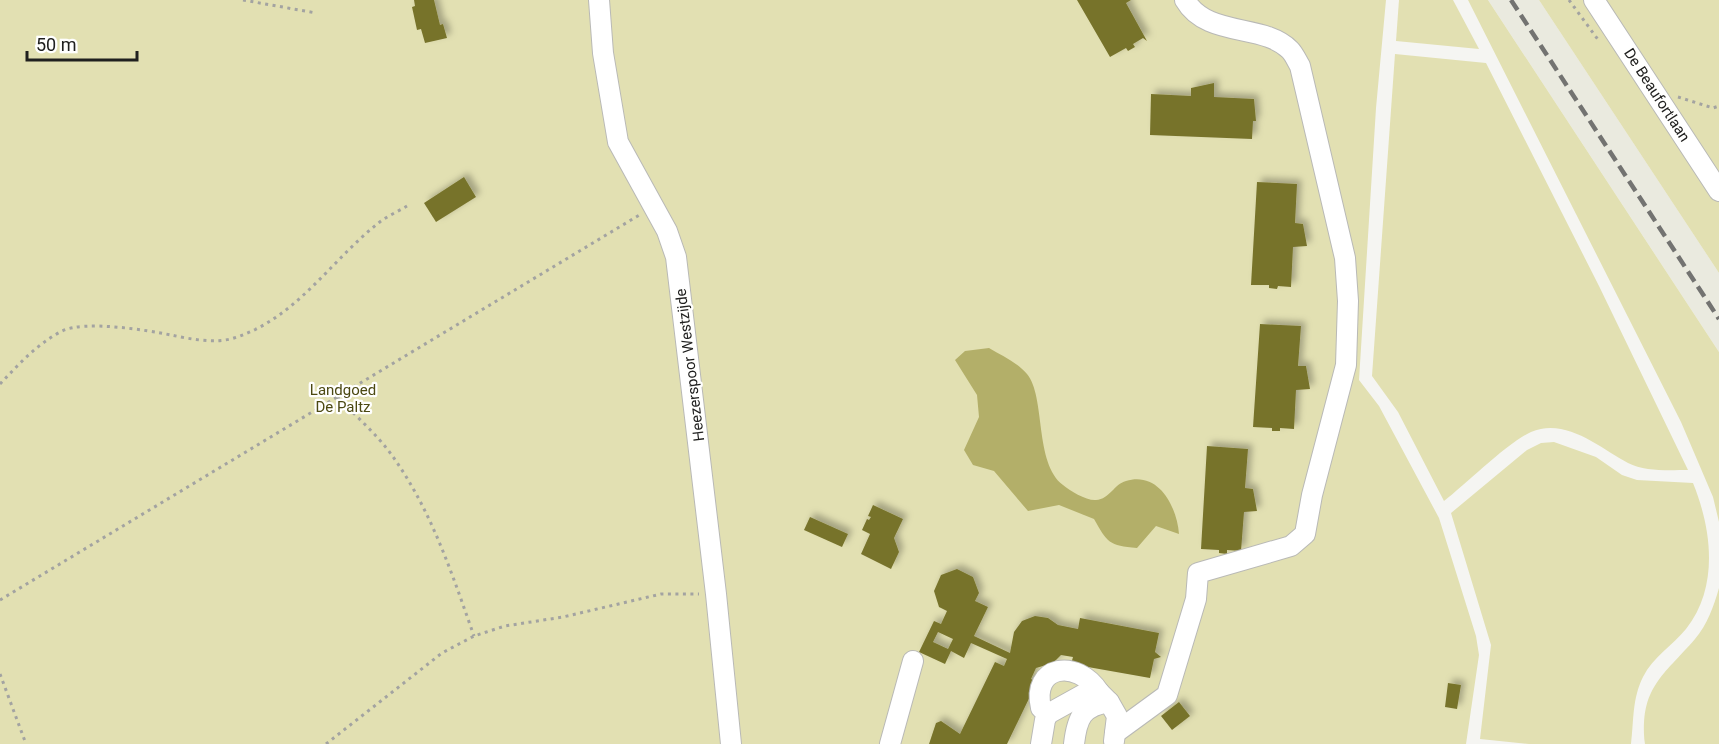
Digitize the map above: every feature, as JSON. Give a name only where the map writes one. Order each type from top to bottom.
[{"type":"street","name":"Heezerspoor Westzijde","points":[[599,0],[603,53],[618,142],[667,231],[680,275],[731,744]]},
{"type":"street","points":[[1114,739],[1167,695],[1196,599],[1198,573],[1291,546],[1305,534],[1312,495],[1346,365],[1348,301],[1345,258],[1300,66],[1290,50],[1275,40],[1221,26],[1204,18],[1185,0]]},
{"type":"street","name":"De Beaufortlaan","points":[[1594,0],[1719,191]]},
{"type":"street","points":[[890,744],[914,662]]},
{"type":"street","points":[[1048,714],[1041,708],[1040,689],[1047,678],[1058,671],[1067,669],[1077,672],[1088,679],[1117,716],[1114,739]]},
{"type":"street","points":[[1041,744],[1044,720],[1048,714],[1084,694],[1104,697]]},
{"type":"street","points":[[1074,744],[1076,726],[1082,716],[1104,697]]},
{"type":"path","points":[[243,0],[316,14]]},
{"type":"path","points":[[0,384],[30,352],[64,330],[101,326],[146,330],[196,340],[233,339],[272,320],[304,296],[377,224],[407,206]]},
{"type":"path","points":[[0,600],[653,207]]},
{"type":"path","points":[[337,397],[387,448],[411,485],[447,558],[474,636]]},
{"type":"path","points":[[326,744],[442,653],[474,636],[505,626],[564,616],[661,594],[716,594]]},
{"type":"path","points":[[0,674],[26,744]]},
{"type":"shaded area","points":[[1488,0],[1539,0],[1719,273],[1719,352]]},
{"type":"shaded area","points":[[989,348],[1019,366],[1033,384],[1048,462],[1054,475],[1063,485],[1074,493],[1096,500],[1105,497],[1126,481],[1138,479],[1148,481],[1157,486],[1170,503],[1175,513],[1179,534],[1156,526],[1137,548],[1120,546],[1106,538],[1094,519],[1059,505],[1028,511],[994,471],[973,465],[964,450],[979,417],[977,395],[955,360],[965,351]]},
{"type":"green space","name":"Landgoed De Paltz","points":[[0,0],[1386,0],[1376,108],[1359,380],[1379,406],[1439,518],[1476,636],[1479,655],[1466,744],[0,744]]},
{"type":"green space","points":[[1399,0],[1453,0],[1479,49],[1396,41]]},
{"type":"green space","points":[[1468,0],[1488,0],[1719,352],[1719,522],[1713,497],[1681,422]]},
{"type":"green space","points":[[1539,0],[1719,0],[1719,273]]},
{"type":"green space","points":[[1395,54],[1486,63],[1599,286],[1688,470],[1658,470],[1635,466],[1582,436],[1557,428],[1544,428],[1531,432],[1511,445],[1444,501],[1398,412],[1372,376]]},
{"type":"green space","points":[[1554,442],[1596,457],[1622,475],[1637,480],[1693,483],[1705,520],[1709,558],[1704,595],[1697,613],[1686,629],[1652,663],[1639,685],[1631,744],[1529,744],[1480,739],[1491,645],[1451,513],[1527,450],[1541,443]]},
{"type":"green space","points":[[1719,588],[1719,744],[1645,744],[1644,725],[1650,696],[1656,684],[1703,628]]},
{"type":"building","points":[[414,0],[434,0],[440,25],[443,24],[447,38],[425,43],[421,29],[417,30],[412,7],[415,6]]},
{"type":"building","points":[[1077,0],[1131,0],[1126,3],[1147,41],[1143,38],[1133,44],[1135,47],[1128,51],[1126,48],[1110,57]]},
{"type":"building","points":[[1214,83],[1214,97],[1254,99],[1256,121],[1253,121],[1252,139],[1150,135],[1151,94],[1191,96],[1191,88]]},
{"type":"building","points":[[464,177],[476,197],[436,222],[424,203]]},
{"type":"building","points":[[1257,182],[1297,184],[1295,223],[1303,224],[1307,246],[1293,247],[1291,287],[1278,286],[1277,289],[1269,288],[1269,285],[1251,285]]},
{"type":"building","points":[[1260,324],[1301,326],[1298,366],[1306,366],[1310,389],[1296,390],[1294,429],[1280,428],[1280,431],[1272,431],[1272,428],[1253,427]]},
{"type":"building","points":[[1207,446],[1248,449],[1245,488],[1253,489],[1257,511],[1244,512],[1241,551],[1227,550],[1227,554],[1219,553],[1219,550],[1201,549]]},
{"type":"building","points":[[873,505],[903,519],[894,538],[899,552],[891,569],[861,554],[870,534],[862,530],[867,519],[871,517],[868,516]]},
{"type":"building","points":[[810,517],[848,534],[842,547],[804,530]]},
{"type":"building","points":[[957,569],[973,577],[979,593],[975,601],[988,607],[974,636],[1010,653],[1014,632],[1022,621],[1035,616],[1048,618],[1058,625],[1078,629],[1080,618],[1159,633],[1155,652],[1161,657],[1154,659],[1150,678],[1071,664],[1073,657],[1061,655],[1053,663],[1036,668],[1031,679],[1037,682],[1007,744],[929,744],[936,723],[941,721],[960,734],[995,662],[1004,666],[1007,659],[971,643],[964,658],[951,651],[945,664],[919,652],[934,621],[941,624],[947,611],[939,607],[934,591],[941,575]],"holes":[[[938,632],[953,639],[948,649],[933,642]]]},
{"type":"building","points":[[1448,683],[1461,685],[1457,709],[1445,707]]},
{"type":"building","points":[[1179,702],[1190,716],[1172,730],[1161,716]]},
{"type":"railway","points":[[1511,0],[1719,319]]}]
